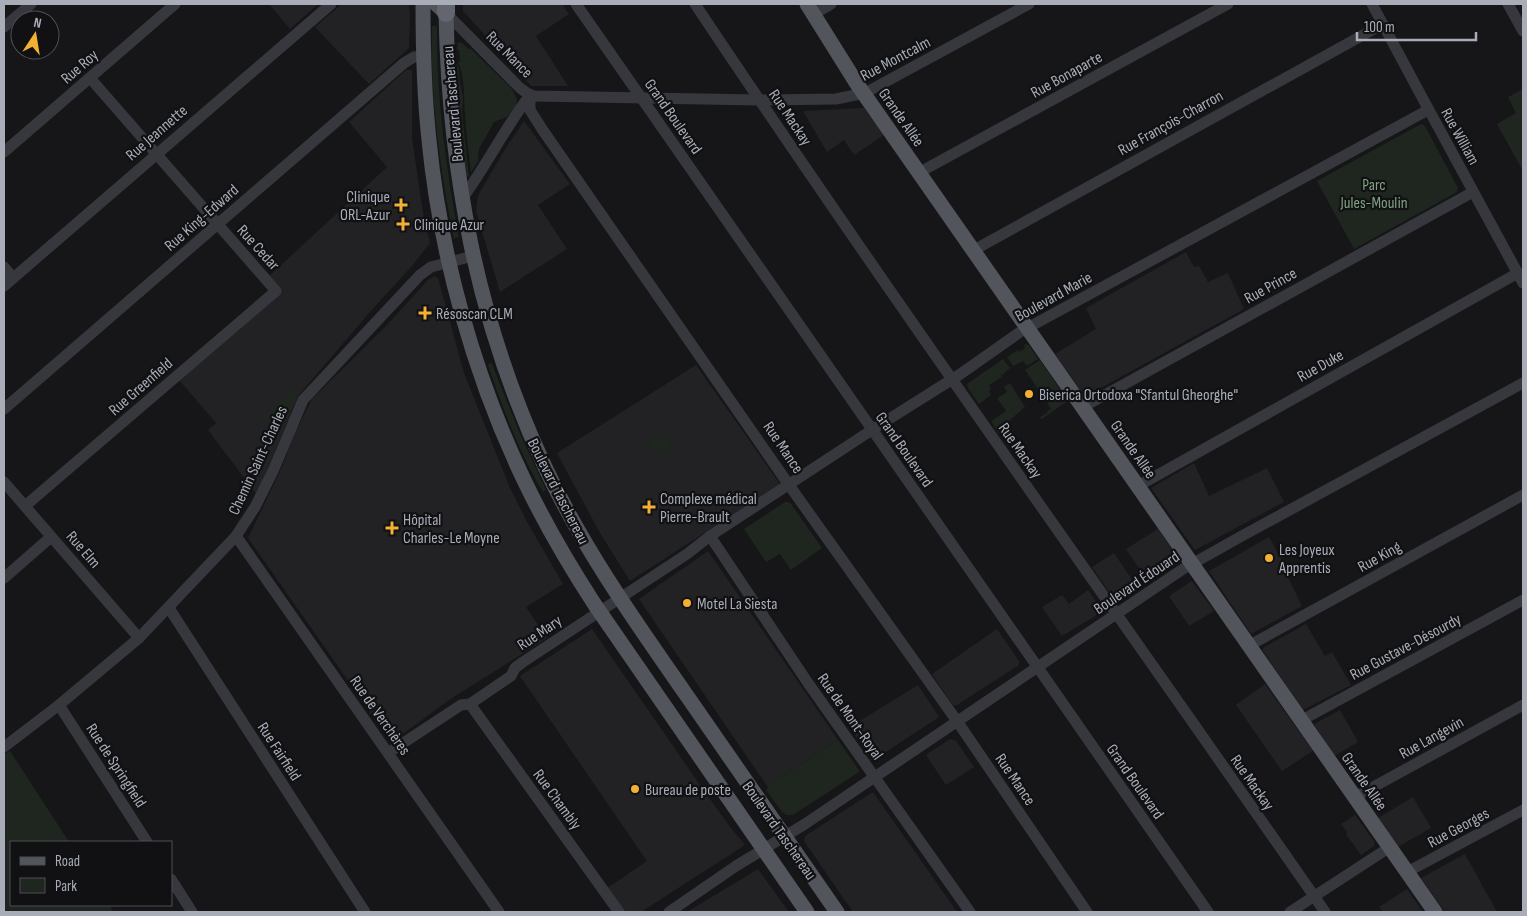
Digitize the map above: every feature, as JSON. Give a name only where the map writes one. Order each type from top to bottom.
[{"type":"main road","name":"Boulevard Taschereau","points":[[423,4],[426,112],[432,166],[443,231],[449,262],[471,343],[508,445],[548,528],[574,573],[807,912]]},
{"type":"main road","name":"Boulevard Taschereau","points":[[443,7],[450,106],[462,199],[473,256],[496,340],[530,433],[568,512],[620,599],[837,912]]},
{"type":"main road","name":"Grande Allée","points":[[810,9],[865,93],[1435,912]]},
{"type":"street","points":[[4,27],[31,4]]},
{"type":"street","name":"Rue Roy","points":[[4,152],[175,4]]},
{"type":"street","name":"Rue Jeannette","points":[[4,286],[331,4]]},
{"type":"street","name":"Grand Boulevard","points":[[576,4],[1208,912]]},
{"type":"street","name":"Rue Mackay","points":[[695,4],[952,379],[1325,912]]},
{"type":"street","points":[[810,9],[831,4]]},
{"type":"street","name":"Rue Montcalm","points":[[530,95],[543,97],[759,100],[836,99],[865,93],[1029,4]]},
{"type":"street","name":"Rue Bonaparte","points":[[920,172],[1228,4]]},
{"type":"street","name":"Rue William","points":[[1372,4],[1521,278]]},
{"type":"street","points":[[1508,4],[1523,31]]},
{"type":"street","name":"Rue Mance","points":[[443,7],[520,88],[530,95],[530,110],[542,129],[789,484],[957,721],[1087,912]]},
{"type":"street","name":"Rue François-Charron","points":[[974,250],[1383,24]]},
{"type":"street","name":"Rue King-Edward","points":[[4,409],[404,63],[414,57],[423,56]]},
{"type":"street","name":"Rue Cedar","points":[[90,78],[276,291]]},
{"type":"street","points":[[462,199],[476,180],[510,122],[530,95]]},
{"type":"street","name":"Boulevard Marie","points":[[710,536],[952,379],[1020,332],[1428,110]]},
{"type":"street","name":"Rue Prince","points":[[1083,407],[1473,192]]},
{"type":"street","name":"Chemin Saint-Charles","points":[[4,746],[59,705],[139,638],[236,536],[256,507],[303,400],[422,272],[429,268],[473,256]]},
{"type":"street","points":[[4,267],[13,278]]},
{"type":"street","name":"Rue Duke","points":[[1138,486],[1521,278]]},
{"type":"street","name":"Rue Greenfield","points":[[25,506],[276,291]]},
{"type":"street","name":"Boulevard Édouard","points":[[669,912],[763,849],[785,837],[1193,564],[1523,383]]},
{"type":"street","name":"Rue Elm","points":[[4,482],[139,638]]},
{"type":"street","name":"Rue King","points":[[1250,646],[1523,495]]},
{"type":"street","name":"Rue de Verchères","points":[[236,536],[499,912]]},
{"type":"street","name":"Rue Mary","points":[[388,753],[461,705],[470,704],[511,676],[515,668],[687,554],[710,536]]},
{"type":"street","name":"Rue de Mont-Royal","points":[[710,536],[808,683],[970,912]]},
{"type":"street","points":[[4,578],[51,537]]},
{"type":"street","name":"Rue Gustave-Désourdy","points":[[1302,720],[1523,600]]},
{"type":"street","name":"Rue Fairfield","points":[[168,608],[365,912]]},
{"type":"street","name":"Rue Chambly","points":[[470,704],[618,912]]},
{"type":"street","name":"Rue de Springfield","points":[[59,705],[146,841]]},
{"type":"street","name":"Rue Langevin","points":[[1355,797],[1523,705]]},
{"type":"street","name":"Rue Georges","points":[[1407,872],[1523,810]]},
{"type":"street","points":[[1290,912],[1390,847]]},
{"type":"street","points":[[172,881],[192,912]]},
{"type":"shaded area","points":[[269,4],[318,4],[290,29]]},
{"type":"shaded area","points":[[342,4],[409,4],[409,48],[369,84],[315,27]]},
{"type":"shaded area","points":[[463,4],[562,4],[569,14],[536,36],[568,86],[531,86],[463,11]]},
{"type":"shaded area","points":[[406,70],[412,70],[412,138],[423,213],[430,243],[298,396],[257,495],[208,430],[216,423],[179,380],[276,297],[267,278],[387,167],[349,122]]},
{"type":"shaded area","points":[[864,108],[884,135],[854,155],[844,140],[827,152],[803,111]]},
{"type":"shaded area","points":[[524,121],[570,184],[538,205],[567,249],[500,292],[476,211],[478,195]]},
{"type":"shaded area","points":[[1186,252],[1194,267],[1199,266],[1208,282],[1228,273],[1244,309],[1088,395],[1084,395],[1055,354],[1096,329],[1086,308]]},
{"type":"shaded area","name":"Hôpital Charles-Le Moyne","points":[[434,276],[438,278],[464,373],[510,488],[563,584],[526,607],[547,638],[449,700],[395,740],[392,740],[389,739],[248,538],[312,399]]},
{"type":"shaded area","points":[[696,365],[780,484],[630,581],[600,533],[557,453]]},
{"type":"shaded area","points":[[1194,463],[1209,496],[1267,468],[1284,502],[1195,550],[1151,488]]},
{"type":"shaded area","points":[[1158,529],[1177,557],[1176,562],[1147,580],[1126,549]]},
{"type":"shaded area","points":[[1269,537],[1287,570],[1285,571],[1302,606],[1251,634],[1209,571]]},
{"type":"shaded area","points":[[708,551],[838,740],[767,786],[639,599]]},
{"type":"shaded area","points":[[1114,553],[1137,587],[1119,599],[1114,599],[1092,567]]},
{"type":"shaded area","points":[[1192,581],[1214,611],[1189,626],[1169,596]]},
{"type":"shaded area","points":[[1088,590],[1101,609],[1100,613],[1062,636],[1042,607],[1062,595],[1069,604]]},
{"type":"shaded area","points":[[1306,624],[1325,656],[1332,652],[1351,685],[1303,710],[1263,651],[1263,648]]},
{"type":"shaded area","points":[[592,629],[700,785],[745,845],[641,912],[622,912],[606,889],[647,861],[520,676]]},
{"type":"shaded area","points":[[997,629],[1019,661],[1019,665],[957,705],[953,705],[932,674]]},
{"type":"shaded area","points":[[1265,684],[1313,751],[1282,771],[1236,705]]},
{"type":"shaded area","points":[[918,685],[939,717],[872,761],[850,727]]},
{"type":"shaded area","points":[[1340,710],[1358,742],[1334,756],[1314,724]]},
{"type":"shaded area","points":[[950,739],[956,741],[974,767],[946,785],[926,755]]},
{"type":"shaded area","points":[[873,792],[957,912],[853,912],[804,841],[805,836]]},
{"type":"shaded area","points":[[1413,797],[1431,828],[1398,847],[1378,818]]},
{"type":"shaded area","points":[[1355,815],[1374,841],[1374,846],[1361,855],[1341,824]]},
{"type":"shaded area","points":[[1465,854],[1497,912],[1445,912],[1421,878]]},
{"type":"shaded area","points":[[758,869],[789,912],[687,912]]},
{"type":"shaded area","points":[[1407,889],[1423,912],[1383,912],[1379,907]]},
{"type":"green space","points":[[432,26],[437,26],[440,106],[459,238],[456,237],[454,239],[444,186],[434,106]]},
{"type":"green space","points":[[458,42],[471,49],[511,88],[517,99],[516,107],[507,117],[494,122],[479,149],[478,161],[471,173],[463,80],[458,63],[460,62],[459,50],[457,50]]},
{"type":"green space","points":[[455,61],[459,68],[463,97],[462,113],[469,177],[466,175],[458,110]]},
{"type":"green space","points":[[1523,89],[1523,171],[1497,124],[1516,113],[1508,97]]},
{"type":"green space","name":"Parc Jules-Moulin","points":[[1421,124],[1425,126],[1458,188],[1457,192],[1354,249],[1317,181]]},
{"type":"green space","points":[[1025,344],[1029,345],[1038,359],[1027,366],[1023,361],[1013,366],[1007,357],[1025,348]]},
{"type":"green space","points":[[1003,359],[1010,368],[1002,375],[1000,373],[1002,377],[989,385],[991,395],[979,404],[967,384]]},
{"type":"green space","points":[[1040,360],[1067,400],[1042,419],[1039,418],[1051,409],[1046,401],[1049,400],[1045,394],[1042,395],[1025,370]]},
{"type":"green space","points":[[491,362],[521,436],[546,490],[543,492],[526,461],[506,414],[488,365]]},
{"type":"green space","points":[[1010,383],[1025,407],[1011,419],[1009,422],[1010,427],[999,434],[991,421],[1006,411],[997,398],[1007,392],[1004,387]]},
{"type":"green space","points":[[291,388],[298,394],[279,436],[267,426],[270,424],[267,419],[263,422],[261,421]]},
{"type":"green space","points":[[664,426],[669,433],[665,437],[674,451],[680,450],[670,457],[663,451],[653,451],[648,444],[665,433]]},
{"type":"green space","points":[[785,502],[791,504],[822,548],[791,570],[780,554],[766,562],[744,529]]},
{"type":"green space","points":[[838,740],[859,772],[793,815],[783,813],[766,790],[767,786]]},
{"type":"green space","points":[[10,751],[68,841],[10,841],[10,906],[110,906],[114,912],[4,912],[4,754]]},
{"type":"place","name":"Clinique ORL-Azur","points":[[401,205]]},
{"type":"place","name":"Clinique Azur","points":[[403,224]]},
{"type":"place","name":"Résoscan CLM","points":[[425,313]]},
{"type":"place","name":"Biserica Ortodoxa \"Sfantul Gheorghe\"","points":[[1029,394]]},
{"type":"place","name":"Complexe médical Pierre-Brault","points":[[649,507]]},
{"type":"place","name":"Hôpital Charles-Le Moyne","points":[[392,528]]},
{"type":"place","name":"Les Joyeux Apprentis","points":[[1269,558]]},
{"type":"place","name":"Motel La Siesta","points":[[687,603]]},
{"type":"place","name":"Bureau de poste","points":[[635,789]]}]
